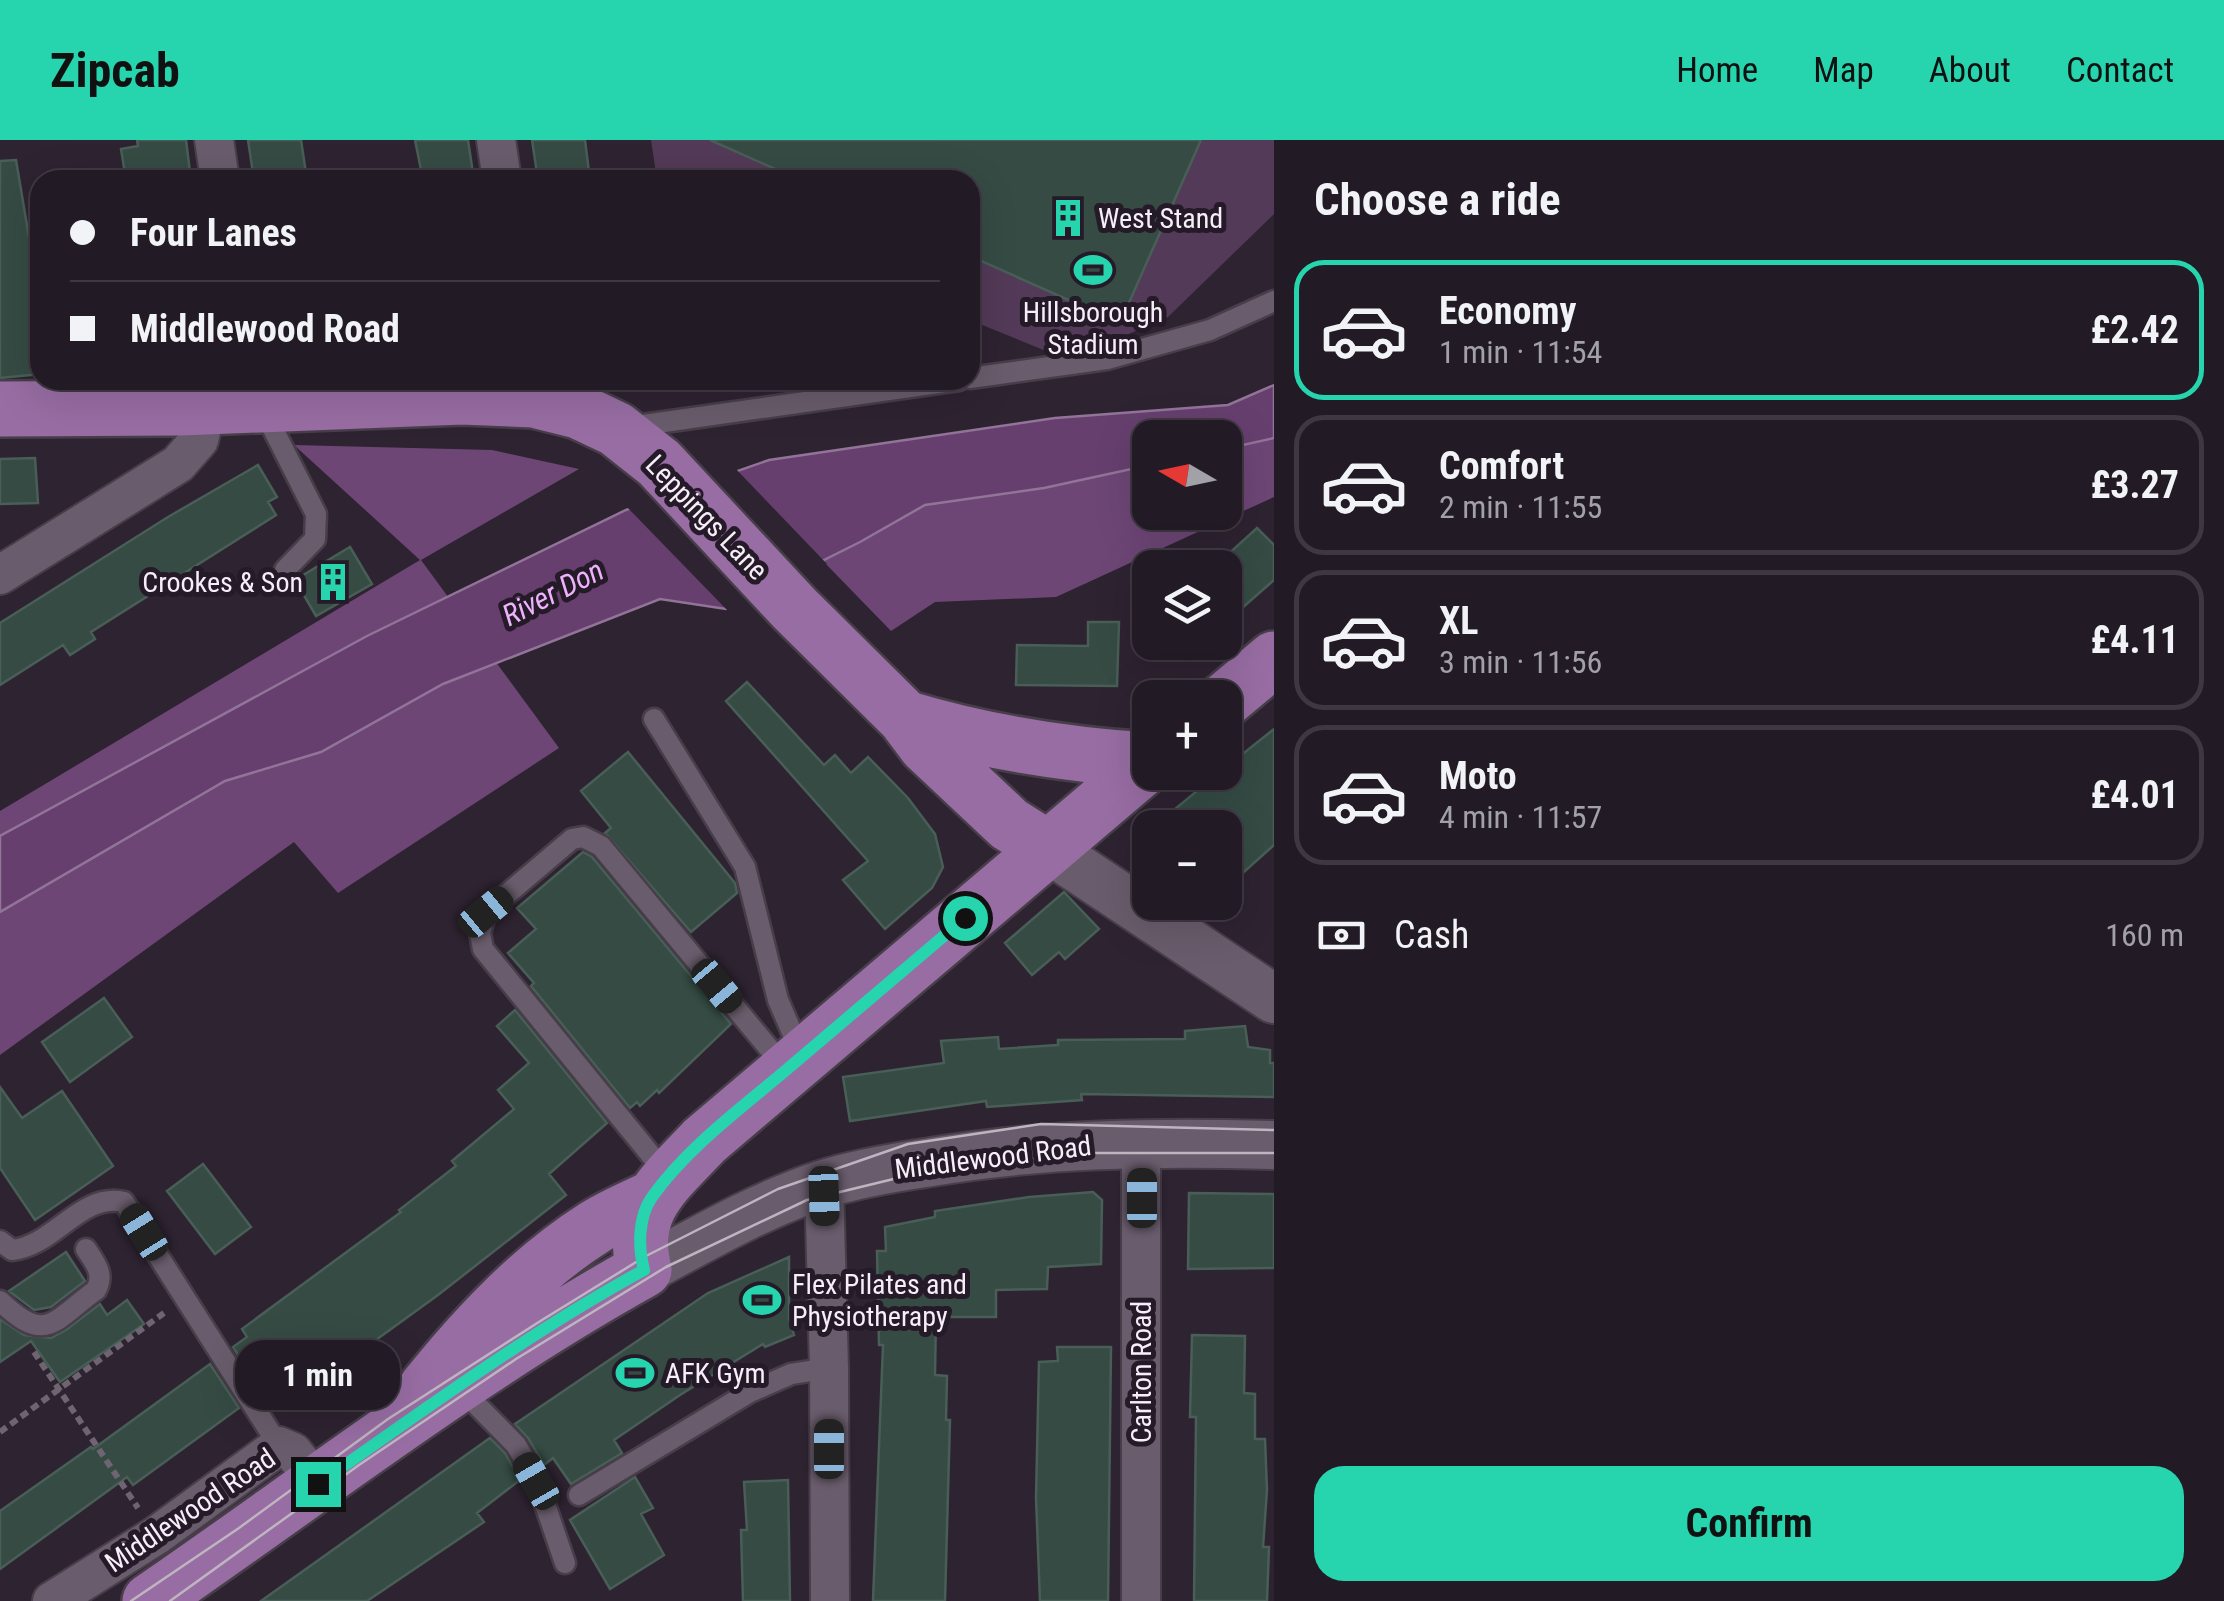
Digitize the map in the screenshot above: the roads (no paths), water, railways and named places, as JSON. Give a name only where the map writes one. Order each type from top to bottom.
[{"type":"main road","name":"Leppings Lane","points":[[0,409],[242,399],[462,397],[533,390],[616,429],[659,462],[963,783],[1010,824],[1046,848]]},
{"type":"main road","points":[[1242,686],[1274,659]]},
{"type":"main road","points":[[905,718],[965,736],[1018,746],[1132,759]]},
{"type":"main road","points":[[644,1270],[642,1221],[660,1188],[704,1140],[1132,776]]},
{"type":"main road","points":[[385,1438],[485,1319],[595,1227],[660,1188]]},
{"type":"main road","name":"Middlewood Road","points":[[150,1601],[458,1386],[644,1270]]},
{"type":"street","points":[[214,140],[218,170]]},
{"type":"street","points":[[496,140],[500,170]]},
{"type":"street","points":[[0,575],[178,464],[242,399]]},
{"type":"street","name":"Leppings Lane","points":[[1046,848],[1274,999]]},
{"type":"street","name":"Middlewood Road","points":[[644,1270],[742,1216],[824,1184],[957,1157],[1142,1142],[1274,1144]]},
{"type":"street","name":"Carlton Road","points":[[1142,1142],[1142,1601]]},
{"type":"street","points":[[824,1184],[830,1601]]},
{"type":"street","name":"Middlewood Road","points":[[52,1601],[157,1535],[279,1446],[293,1452],[318,1484]]},
{"type":"lane","points":[[980,377],[1107,359],[1210,330],[1274,301]]},
{"type":"lane","points":[[616,429],[889,390]]},
{"type":"lane","points":[[242,399],[316,514],[315,539],[285,570]]},
{"type":"lane","points":[[654,719],[745,867],[794,1063]]},
{"type":"lane","points":[[660,1188],[483,948],[480,933],[486,912],[572,839],[582,838],[601,846],[794,1063]]},
{"type":"lane","points":[[0,1241],[12,1250],[28,1248],[93,1204],[109,1198],[124,1202],[279,1446]]},
{"type":"lane","points":[[0,1301],[30,1326],[46,1327],[96,1290],[99,1270],[86,1249]]},
{"type":"lane","points":[[579,1495],[750,1392],[791,1374],[829,1368]]},
{"type":"lane","points":[[458,1386],[516,1445],[536,1481],[565,1563]]},
{"type":"water","name":"River Don","points":[[1274,385],[1274,438],[1242,445],[1242,420],[1132,420],[1132,469],[1044,488],[925,505],[726,609],[660,599],[443,684],[321,752],[225,781],[0,912],[0,836],[367,636],[626,510],[769,460],[1055,418],[1228,405]]},
{"type":"tram line","points":[[131,1601],[388,1419],[542,1320],[646,1256],[778,1189],[908,1144],[1041,1124],[1274,1130]]},
{"type":"tram line","points":[[170,1601],[359,1465],[516,1359],[666,1267],[807,1200],[943,1167],[1091,1153],[1274,1153]]},
{"type":"place","name":"West Stand","points":[[1068,218]]},
{"type":"place","name":"Hillsborough Stadium","points":[[1093,270]]},
{"type":"place","name":"Crookes & Son","points":[[333,582]]},
{"type":"place","name":"Flex Pilates and Physiotherapy","points":[[762,1300]]},
{"type":"place","name":"AFK Gym","points":[[635,1373]]}]
